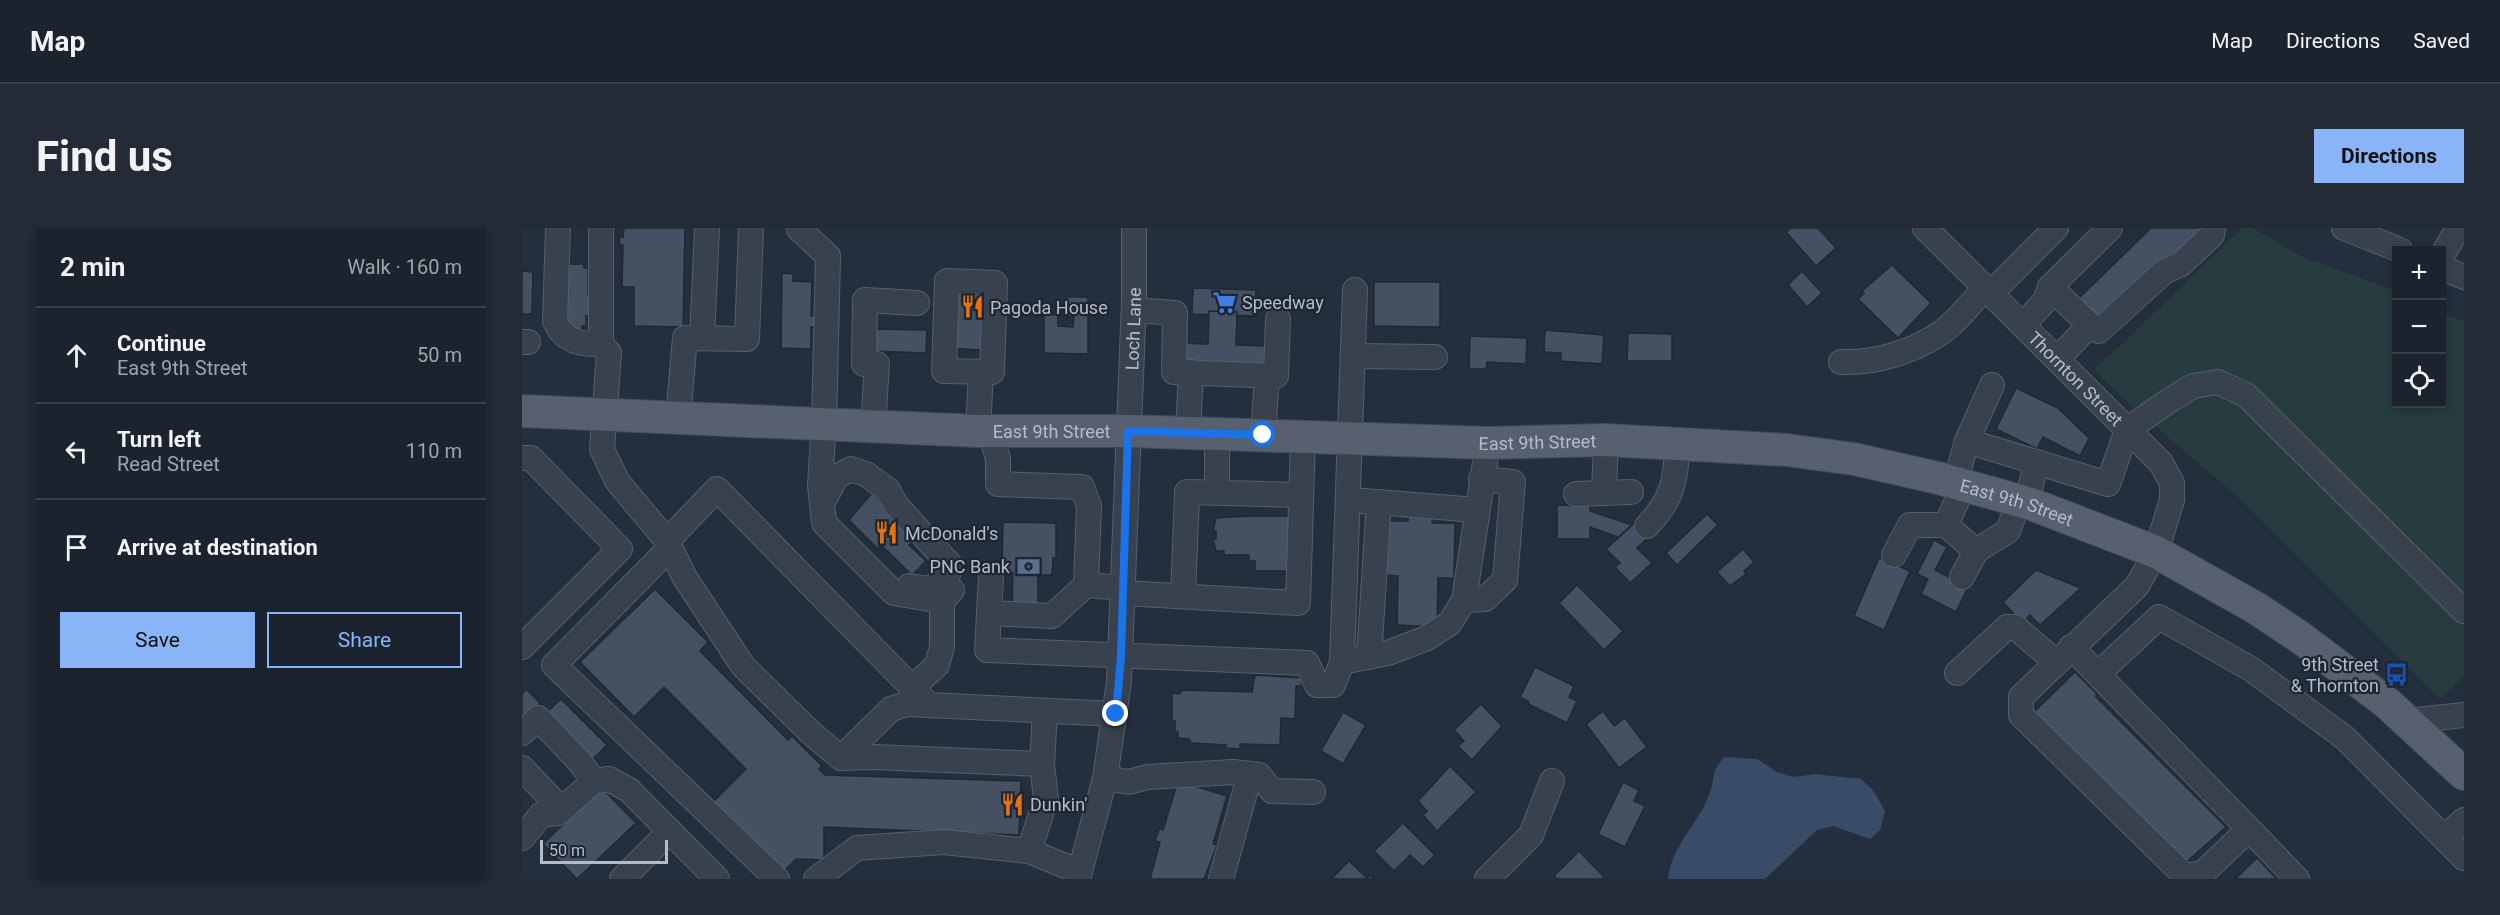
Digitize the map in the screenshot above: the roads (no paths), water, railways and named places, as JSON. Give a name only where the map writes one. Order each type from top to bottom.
[{"type":"main road","name":"East 9th Street","points":[[522,411],[984,431],[1128,431],[1488,443],[1606,440],[1678,443],[1840,457],[1959,484],[2022,502],[2156,552],[2256,608],[2337,664],[2408,721],[2464,774]]},
{"type":"street","points":[[558,228],[555,321],[558,330],[568,338],[584,345],[601,344]]},
{"type":"street","points":[[601,228],[601,344],[609,353],[602,449],[617,481],[668,545],[688,583],[743,666],[810,733],[841,758],[873,757],[1042,764]]},
{"type":"street","points":[[702,338],[707,228]]},
{"type":"street","points":[[678,417],[686,338],[747,339],[752,228]]},
{"type":"street","name":"Loch Lane","points":[[1079,875],[1105,778],[1116,714],[1121,656],[1134,310],[1134,228]]},
{"type":"street","name":"Thornton Street","points":[[1925,228],[2161,463],[2172,483],[2172,500],[2156,552],[2137,586],[2063,654],[2021,697],[2021,715],[2186,876],[2203,876]]},
{"type":"street","points":[[1841,362],[1867,363],[1899,353],[1940,334],[2056,228]]},
{"type":"street","points":[[2023,325],[2045,301],[2050,287],[2110,228]]},
{"type":"street","points":[[2050,287],[2098,331],[2165,271],[2181,264],[2212,235],[2213,228]]},
{"type":"street","points":[[2344,228],[2392,247]]},
{"type":"street","points":[[2446,249],[2458,228]]},
{"type":"street","points":[[799,229],[828,256],[824,423],[820,485],[825,516],[894,593],[942,601]]},
{"type":"street","points":[[2446,269],[2464,277]]},
{"type":"street","points":[[991,577],[987,650],[1307,663],[1317,685],[1323,687],[1333,685],[1342,663],[1355,290]]},
{"type":"street","points":[[873,426],[877,364],[864,364],[865,300],[917,303]]},
{"type":"street","points":[[1134,310],[1175,313],[1174,372],[1276,376],[1278,319]]},
{"type":"street","points":[[2057,359],[2090,325]]},
{"type":"street","points":[[1353,356],[1435,357]]},
{"type":"street","points":[[981,372],[984,431],[998,459],[998,484],[1082,487],[1089,506],[1086,585],[1052,616],[989,613]]},
{"type":"street","points":[[1191,372],[1202,434],[1217,491]]},
{"type":"street","points":[[1263,435],[1267,376]]},
{"type":"street","points":[[1967,441],[2108,484],[2127,430],[2193,386],[2218,382],[2246,395],[2464,611]]},
{"type":"street","points":[[1946,525],[1959,484],[1967,441],[1992,385]]},
{"type":"street","points":[[1086,585],[1183,596],[1298,603],[1303,437]]},
{"type":"street","points":[[1604,493],[1606,440]]},
{"type":"street","points":[[1342,663],[1370,657],[1427,638],[1450,623],[1464,600],[1488,443]]},
{"type":"street","points":[[1647,526],[1660,512],[1672,491],[1678,443]]},
{"type":"street","points":[[522,458],[531,458],[620,549],[522,647]]},
{"type":"street","points":[[1962,577],[1976,551],[2008,531],[2037,462]]},
{"type":"street","points":[[825,516],[836,477],[851,469],[866,474],[888,490],[953,554],[959,567],[959,583],[942,601],[942,647],[937,665],[912,688]]},
{"type":"street","points":[[1464,600],[1485,599],[1505,580],[1513,482],[1481,479]]},
{"type":"street","points":[[777,879],[554,665],[668,545],[717,489],[929,705]]},
{"type":"street","points":[[825,516],[846,529],[897,580],[919,589],[929,589],[947,577],[951,566],[896,505],[888,490]]},
{"type":"street","points":[[1183,596],[1187,492],[1300,495]]},
{"type":"street","points":[[1576,494],[1631,492]]},
{"type":"street","points":[[1348,500],[1477,510]]},
{"type":"street","points":[[1370,657],[1379,502]]},
{"type":"street","points":[[1894,555],[1910,525],[1946,525],[1976,551]]},
{"type":"street","points":[[2098,674],[2158,617],[2251,669],[2345,738],[2464,858]]},
{"type":"street","points":[[1957,673],[2007,627],[2015,627],[2098,674],[2297,879]]},
{"type":"street","points":[[841,758],[891,709],[907,704],[1116,714]]},
{"type":"street","points":[[1029,851],[1046,800],[1042,764],[1045,711]]},
{"type":"street","points":[[2408,721],[2464,715]]},
{"type":"street","points":[[522,733],[538,718],[579,760],[594,781]]},
{"type":"street","points":[[522,768],[560,812]]},
{"type":"street","points":[[1105,778],[1129,782],[1147,777],[1233,772],[1259,775],[1272,791],[1313,792]]},
{"type":"street","points":[[1221,879],[1250,774]]},
{"type":"street","points":[[522,838],[541,815],[560,812],[594,781],[609,779],[629,790],[670,831],[704,874]]},
{"type":"street","points":[[1487,879],[1531,835],[1552,781]]},
{"type":"street","points":[[2444,838],[2464,820]]},
{"type":"street","points":[[2203,876],[2249,828]]},
{"type":"street","points":[[622,879],[670,831]]},
{"type":"street","points":[[816,879],[856,848],[944,842],[1029,851],[1079,875]]},
{"type":"water","points":[[1724,757],[1757,759],[1777,772],[1794,777],[1815,774],[1861,779],[1873,790],[1885,811],[1880,830],[1870,839],[1833,826],[1817,830],[1765,879],[1668,879],[1675,855],[1704,806],[1715,772]]},
{"type":"place","name":"Speedway","points":[[1224,302]]},
{"type":"place","name":"Pagoda House","points":[[972,307]]},
{"type":"place","name":"McDonald's","points":[[887,533]]},
{"type":"place","name":"PNC Bank","points":[[1028,566]]},
{"type":"place","name":"9th Street & Thornton","points":[[2397,674]]},
{"type":"place","name":"Dunkin'","points":[[1012,804]]}]
